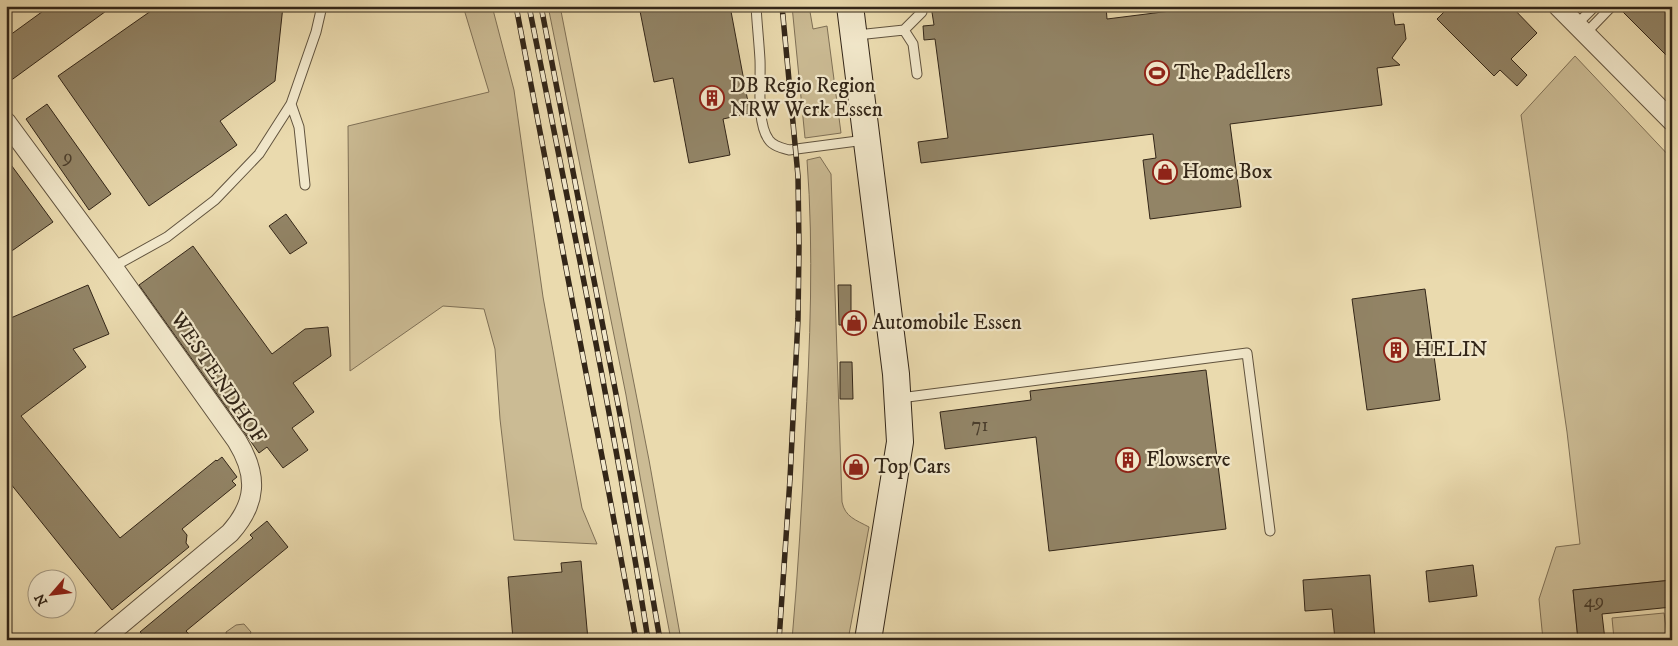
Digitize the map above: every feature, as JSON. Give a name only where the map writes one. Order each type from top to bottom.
[{"type":"street","points":[[850,6],[896,374],[900,442],[868,640]]},
{"type":"street","points":[[1558,6],[1672,122]]},
{"type":"street","name":"WESTENDHOF","points":[[6,122],[114,266],[241,446],[250,466],[252,493],[242,519],[230,533],[102,640]]},
{"type":"lane","points":[[114,266],[167,237],[215,200],[259,154],[291,104],[316,32],[322,6]]},
{"type":"lane","points":[[756,6],[762,118],[764,130],[769,141],[778,147],[789,150],[868,140]]},
{"type":"lane","points":[[854,35],[904,30],[922,12],[922,6]]},
{"type":"lane","points":[[1580,29],[1595,6]]},
{"type":"lane","points":[[1580,29],[1612,6]]},
{"type":"lane","points":[[904,30],[913,44],[917,74]]},
{"type":"lane","points":[[291,104],[299,127],[306,185]]},
{"type":"lane","points":[[897,398],[1247,353],[1270,531]]},
{"type":"shaded area","points":[[463,6],[492,6],[514,90],[543,297],[582,508],[597,544],[514,540],[500,419],[495,349],[484,309],[443,306],[350,371],[348,126],[489,92]]},
{"type":"shaded area","points":[[548,6],[560,6],[649,460],[681,640],[671,640],[626,395]]},
{"type":"shaded area","points":[[792,6],[809,6],[813,29],[827,26],[841,133],[805,138]]},
{"type":"shaded area","points":[[1575,56],[1672,159],[1672,580],[1573,590],[1578,640],[1543,640],[1539,599],[1556,547],[1580,544],[1567,432],[1521,115]]},
{"type":"shaded area","points":[[820,157],[831,174],[842,502],[848,515],[869,527],[848,640],[792,640],[801,512],[810,332],[811,264],[807,160]]},
{"type":"shaded area","points":[[1664,613],[1667,634],[1614,639],[1612,618]]},
{"type":"shaded area","points":[[244,624],[251,632],[248,640],[227,640],[226,632],[236,625]]},
{"type":"building","points":[[50,6],[113,6],[6,84],[6,38]]},
{"type":"building","points":[[158,6],[283,6],[275,81],[220,121],[237,145],[149,206],[58,76]]},
{"type":"building","name":"DB Regio Region NRW Werk Essen","points":[[639,6],[730,6],[750,113],[723,119],[730,155],[689,163],[673,78],[654,82]]},
{"type":"building","name":"The Padellers","points":[[931,6],[1106,6],[1107,19],[1210,6],[1392,6],[1395,25],[1404,24],[1406,39],[1392,58],[1400,65],[1377,68],[1382,105],[1230,124],[1241,207],[1150,219],[1143,160],[1156,158],[1153,134],[921,163],[918,142],[948,138],[935,39],[924,40],[923,26],[934,25]]},
{"type":"building","points":[[1450,6],[1511,6],[1537,33],[1511,59],[1527,75],[1517,86],[1500,70],[1494,76],[1437,19]]},
{"type":"building","points":[[1672,6],[1672,61],[1618,7]]},
{"type":"building","points":[[47,104],[111,194],[89,210],[26,119]]},
{"type":"building","points":[[6,158],[53,222],[6,255]]},
{"type":"building","points":[[286,214],[307,243],[290,254],[269,226]]},
{"type":"building","points":[[193,246],[272,354],[305,329],[328,327],[331,356],[293,383],[314,412],[292,428],[308,450],[283,468],[267,447],[259,453],[139,285]]},
{"type":"building","points":[[88,285],[109,334],[73,349],[86,367],[21,416],[120,538],[216,460],[222,457],[237,477],[232,481],[236,485],[182,529],[187,535],[186,543],[189,547],[112,610],[6,478],[6,320]]},
{"type":"building","points":[[838,285],[851,285],[851,325],[839,325]]},
{"type":"building","name":"HELIN","points":[[1425,289],[1440,400],[1367,410],[1352,299]]},
{"type":"building","points":[[840,362],[852,362],[853,399],[840,399]]},
{"type":"building","name":"Flowserve","points":[[1206,370],[1226,529],[1049,551],[1036,437],[945,449],[940,412],[1031,400],[1030,391]]},
{"type":"building","points":[[267,521],[288,547],[186,631],[194,640],[147,640],[140,632],[253,538],[250,535]]},
{"type":"building","points":[[581,561],[588,640],[513,640],[508,577],[562,572],[561,563]]},
{"type":"building","points":[[1473,565],[1477,596],[1429,602],[1426,571]]},
{"type":"building","points":[[1370,575],[1375,640],[1335,640],[1332,609],[1305,611],[1303,580]]},
{"type":"building","points":[[1672,580],[1672,607],[1602,614],[1605,640],[1578,640],[1573,590]]},
{"type":"railway","points":[[516,6],[636,640]]},
{"type":"railway","points":[[529,6],[607,401],[648,640]]},
{"type":"railway","points":[[541,6],[633,482],[660,640]]},
{"type":"railway","points":[[779,640],[790,479],[798,319],[799,247],[798,176],[782,6]]},
{"type":"place","name":"The Padellers","points":[[1157,73]]},
{"type":"place","name":"DB Regio Region NRW Werk Essen","points":[[712,98]]},
{"type":"place","name":"Home Box","points":[[1165,172]]},
{"type":"place","name":"Automobile Essen","points":[[854,323]]},
{"type":"place","name":"HELIN","points":[[1396,350]]},
{"type":"place","name":"Flowserve","points":[[1128,460]]},
{"type":"place","name":"Top Cars","points":[[856,467]]}]
